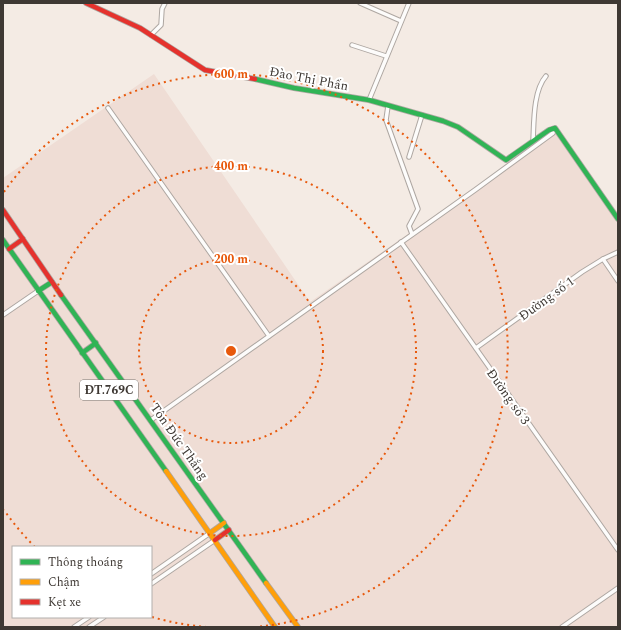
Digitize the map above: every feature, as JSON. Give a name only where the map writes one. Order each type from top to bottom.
[{"type":"main road","name":"Đào Thị Phấn","points":[[86,3],[140,28],[205,70],[258,79],[294,88],[369,100],[422,115],[458,127],[506,160],[533,141]]},
{"type":"main road","points":[[533,141],[555,128],[618,219]]},
{"type":"main road","name":"Tôn Đức Thắng","points":[[3,210],[52,282],[298,627]]},
{"type":"main road","points":[[9,249],[23,239]]},
{"type":"main road","name":"ĐT.769C","points":[[3,240],[275,627]]},
{"type":"main road","points":[[38,291],[52,282]]},
{"type":"main road","points":[[82,353],[96,343]]},
{"type":"main road","points":[[210,533],[224,523]]},
{"type":"main road","points":[[215,540],[229,530]]},
{"type":"street","points":[[151,35],[161,24],[162,9],[165,3]]},
{"type":"street","points":[[360,3],[401,21]]},
{"type":"street","points":[[369,100],[409,3]]},
{"type":"street","points":[[352,45],[386,56]]},
{"type":"street","points":[[533,141],[534,116],[538,94],[541,83],[546,76]]},
{"type":"street","points":[[388,106],[386,120],[418,209],[409,226],[412,234]]},
{"type":"street","points":[[108,108],[269,336]]},
{"type":"street","points":[[409,157],[422,115]]},
{"type":"street","points":[[151,420],[553,134]]},
{"type":"street","name":"Đường số 3","points":[[401,242],[618,550]]},
{"type":"street","name":"Đường số 1","points":[[476,348],[570,281],[603,259],[618,252]]},
{"type":"street","points":[[603,259],[618,281]]},
{"type":"street","points":[[3,315],[38,291]]},
{"type":"street","points":[[152,573],[210,533]]},
{"type":"street","points":[[152,583],[215,540]]},
{"type":"street","points":[[562,627],[618,588]]},
{"type":"street","points":[[74,627],[88,618]]},
{"type":"street","points":[[89,627],[102,618]]},
{"type":"shaded area","points":[[154,74],[310,302],[558,130],[618,213],[618,627],[3,627],[3,178]]},
{"type":"traffic: fast","points":[[255,79],[294,88],[369,100],[443,121],[458,127],[506,160],[549,130],[555,128],[618,219]]},
{"type":"traffic: fast","points":[[3,240],[166,471]]},
{"type":"traffic: fast","points":[[38,291],[52,282]]},
{"type":"traffic: fast","points":[[61,295],[266,583]]},
{"type":"traffic: fast","points":[[82,353],[96,343]]},
{"type":"traffic: slow","points":[[166,471],[275,627]]},
{"type":"traffic: slow","points":[[210,533],[224,523]]},
{"type":"traffic: slow","points":[[266,583],[298,627]]},
{"type":"traffic: jam","points":[[86,3],[140,28],[205,70],[255,79]]},
{"type":"traffic: jam","points":[[3,210],[61,295]]},
{"type":"traffic: jam","points":[[9,249],[23,239]]},
{"type":"traffic: jam","points":[[215,540],[229,530]]}]
